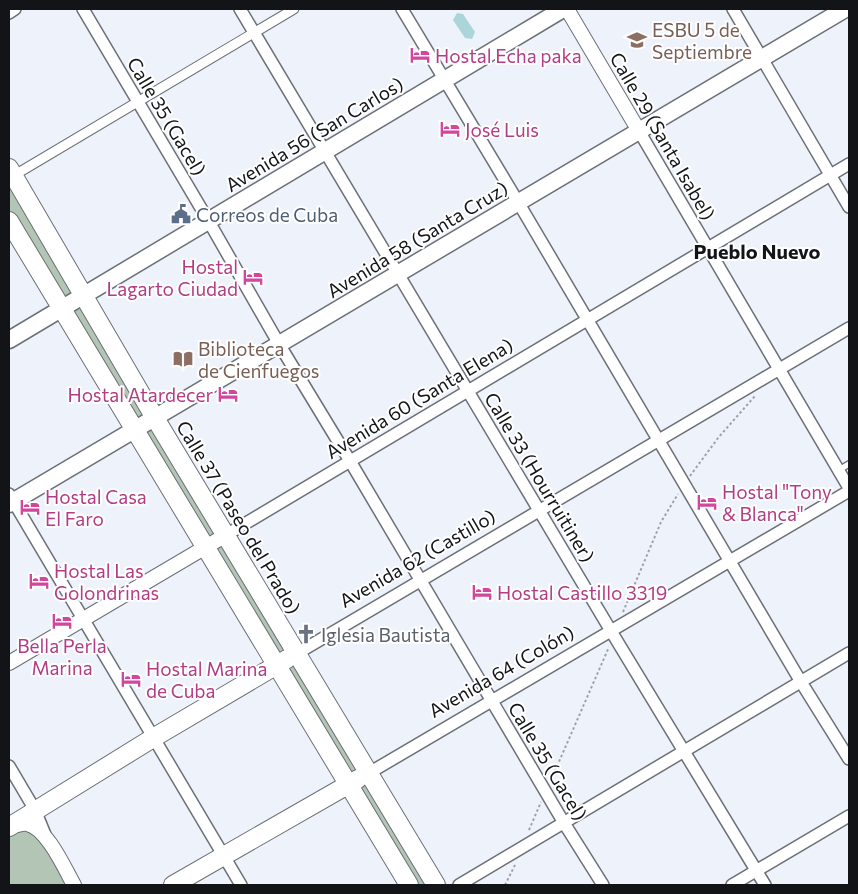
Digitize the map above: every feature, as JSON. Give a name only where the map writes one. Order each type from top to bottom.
[{"type":"main road","name":"Avenida 56 (San Carlos)","points":[[9,340],[325,150],[565,9]]},
{"type":"main road","name":"Avenida 58 (Santa Cruz)","points":[[10,500],[155,418],[845,9]]},
{"type":"main road","name":"Calle 37 (Paseo del Prado)","points":[[10,174],[436,885]]},
{"type":"main road","points":[[9,221],[409,885]]},
{"type":"main road","name":"Avenida 62 (Castillo)","points":[[10,827],[153,738],[296,654]]},
{"type":"main road","name":"Avenida 64 (Colón)","points":[[173,885],[369,773]]},
{"type":"street","points":[[9,13],[15,9]]},
{"type":"street","name":"Calle 35 (Gacel)","points":[[83,9],[279,344],[602,885]]},
{"type":"street","name":"Calle 33 (Hourruitiner)","points":[[240,9],[611,631],[765,885]]},
{"type":"street","points":[[10,174],[138,102],[294,9]]},
{"type":"street","points":[[402,9],[801,682],[848,752]]},
{"type":"street","name":"Calle 29 (Santa Isabel)","points":[[565,9],[639,131],[849,490]]},
{"type":"street","points":[[733,9],[849,207]]},
{"type":"street","name":"Avenida 60 (Santa Elena)","points":[[9,663],[849,164]]},
{"type":"street","name":"Avenida 62 (Castillo)","points":[[296,654],[849,328]]},
{"type":"street","name":"Avenida 64 (Colón)","points":[[369,773],[849,490]]},
{"type":"street","points":[[10,500],[84,618],[241,885]]},
{"type":"street","points":[[459,885],[849,653]]},
{"type":"street","points":[[9,766],[35,810],[46,837],[74,885]]},
{"type":"street","points":[[732,885],[849,816]]},
{"type":"street","points":[[10,827],[26,824],[36,828],[46,837]]},
{"type":"lane","points":[[839,470],[849,464]]},
{"type":"green space","points":[[15,187],[430,885],[414,885],[138,427],[9,209],[9,190]]},
{"type":"green space","points":[[26,830],[37,837],[67,885],[9,885],[9,834]]},
{"type":"water","points":[[457,13],[463,14],[475,32],[472,39],[465,38],[453,20]]},
{"type":"place","name":"ESBU 5 de Septiembre","points":[[637,40]]},
{"type":"place","name":"Hostal Echa paka","points":[[420,55]]},
{"type":"place","name":"José Luis","points":[[450,129]]},
{"type":"place","name":"Correos de Cuba","points":[[181,214]]},
{"type":"place","name":"Hostal Lagarto Ciudad","points":[[253,277]]},
{"type":"place","name":"Biblioteca de Cienfuegos","points":[[183,359]]},
{"type":"place","name":"Hostal Atardecer","points":[[228,394]]},
{"type":"place","name":"Hostal \"Tony & Blanca\"","points":[[707,502]]},
{"type":"place","name":"Hostal Casa El Faro","points":[[30,507]]},
{"type":"place","name":"Hostal Las Golondrinas","points":[[39,581]]},
{"type":"place","name":"Hostal Castillo 3319","points":[[482,592]]},
{"type":"place","name":"Bella Perla Marina","points":[[62,621]]},
{"type":"place","name":"Iglesia Bautista","points":[[306,634]]},
{"type":"place","name":"Hostal Marina de Cuba","points":[[131,679]]},
{"type":"district","name":"Pueblo Nuevo","points":[[757,251]]}]
